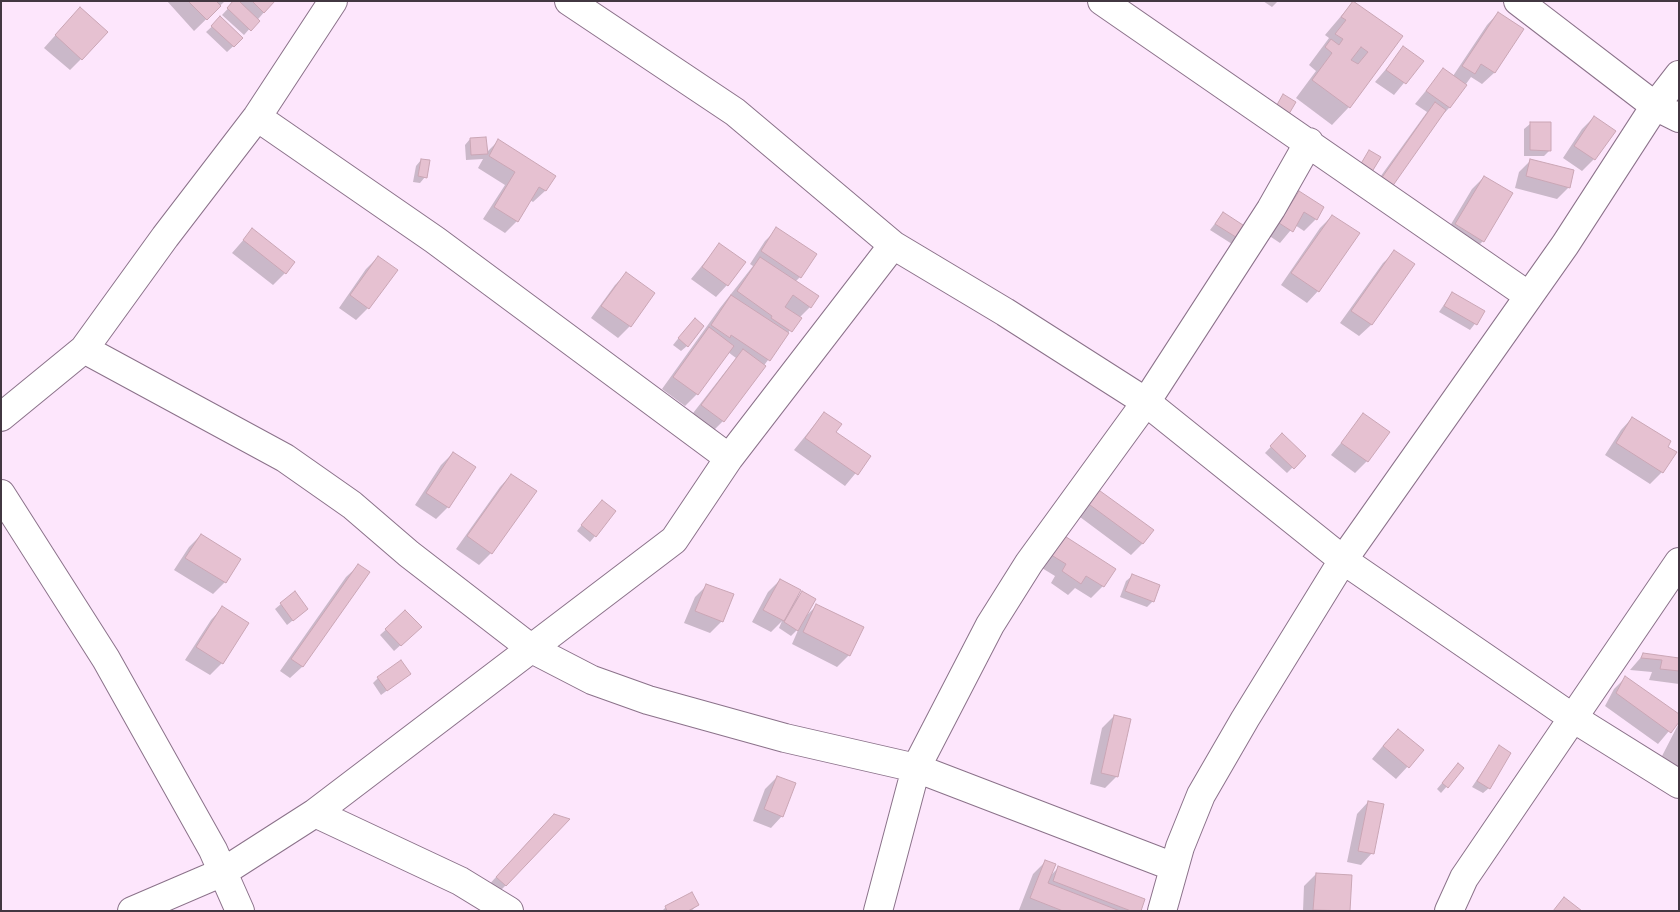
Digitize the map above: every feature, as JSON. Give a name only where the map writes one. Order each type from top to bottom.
[{"type":"street","points":[[1,417],[84,349],[165,237],[257,117],[333,1]]},
{"type":"street","points":[[569,1],[734,112],[893,245],[1005,312],[1146,402],[1344,560],[1573,718],[1679,784]]},
{"type":"street","points":[[1102,1],[1309,142],[1529,296]]},
{"type":"street","points":[[1518,1],[1667,112]]},
{"type":"street","points":[[1162,911],[1180,847],[1201,795],[1244,719],[1344,560],[1529,296],[1667,112],[1679,74]]},
{"type":"street","points":[[257,117],[435,240],[729,458]]},
{"type":"street","points":[[878,911],[916,768],[990,625],[1024,570],[1146,402],[1271,209],[1309,142]]},
{"type":"street","points":[[132,911],[222,872],[315,814],[674,540],[729,458],[893,245]]},
{"type":"street","points":[[84,349],[285,458],[352,505],[410,554],[532,649],[592,680],[648,700],[785,738],[916,768],[1174,867]]},
{"type":"street","points":[[1,494],[106,659],[213,850],[240,911]]},
{"type":"street","points":[[1449,911],[1464,878],[1679,562]]},
{"type":"street","points":[[315,814],[460,881],[509,911]]},
{"type":"building","points":[[188,1],[216,1],[221,6],[207,20]]},
{"type":"building","points":[[233,1],[239,1],[260,21],[251,31],[227,8]]},
{"type":"building","points":[[252,1],[275,1],[264,13]]},
{"type":"building","points":[[1353,1],[1403,36],[1350,108],[1312,80],[1332,53],[1325,47],[1331,39],[1339,45],[1343,39],[1335,34],[1346,20],[1341,17]],"holes":[[[1361,47],[1368,52],[1358,64],[1351,60]]]},
{"type":"building","points":[[80,7],[108,32],[82,60],[55,35]]},
{"type":"building","points":[[1498,12],[1524,29],[1495,73],[1481,64],[1475,74],[1462,66]]},
{"type":"building","points":[[220,16],[243,38],[234,47],[211,26]]},
{"type":"building","points":[[1403,46],[1424,61],[1406,84],[1386,70]]},
{"type":"building","points":[[1443,68],[1467,85],[1450,108],[1426,91]]},
{"type":"building","points":[[1283,94],[1296,102],[1286,119],[1273,112]]},
{"type":"building","points":[[1435,102],[1446,110],[1387,194],[1376,186]]},
{"type":"building","points":[[1594,116],[1616,131],[1595,160],[1574,146]]},
{"type":"building","points":[[1530,122],[1551,122],[1551,151],[1530,150]]},
{"type":"building","points":[[486,137],[488,154],[471,155],[470,138]]},
{"type":"building","points":[[498,139],[556,176],[546,191],[539,187],[518,222],[494,207],[515,172],[489,156]]},
{"type":"building","points":[[1369,150],[1381,157],[1370,175],[1359,167]]},
{"type":"building","points":[[421,159],[430,160],[427,178],[418,176]]},
{"type":"building","points":[[1530,159],[1574,170],[1570,188],[1526,176]]},
{"type":"building","points":[[1484,176],[1513,193],[1484,242],[1455,224]]},
{"type":"building","points":[[1299,191],[1324,207],[1317,220],[1304,212],[1293,232],[1279,223]]},
{"type":"building","points":[[1223,212],[1246,227],[1239,239],[1215,224]]},
{"type":"building","points":[[1332,215],[1360,233],[1319,292],[1291,273]]},
{"type":"building","points":[[776,227],[817,254],[801,278],[761,251]]},
{"type":"building","points":[[252,228],[295,262],[286,274],[243,240]]},
{"type":"building","points":[[719,243],[746,262],[728,286],[702,267]]},
{"type":"building","points":[[1394,250],[1415,264],[1372,325],[1351,311]]},
{"type":"building","points":[[378,256],[398,270],[369,309],[350,295]]},
{"type":"building","points":[[760,257],[819,296],[811,308],[793,295],[785,307],[802,318],[792,332],[737,291]]},
{"type":"building","points":[[626,272],[655,293],[631,327],[601,306]]},
{"type":"building","points":[[1452,292],[1485,311],[1477,325],[1444,306]]},
{"type":"building","points":[[731,295],[789,333],[770,361],[731,335],[730,338],[711,325]]},
{"type":"building","points":[[695,318],[704,326],[688,347],[678,338]]},
{"type":"building","points":[[709,327],[734,346],[698,395],[673,377]]},
{"type":"building","points":[[743,349],[766,366],[724,422],[701,405]]},
{"type":"building","points":[[824,412],[842,424],[836,432],[871,456],[858,475],[805,438]]},
{"type":"building","points":[[1363,413],[1390,432],[1368,462],[1341,443]]},
{"type":"building","points":[[1632,417],[1671,441],[1668,447],[1677,452],[1663,473],[1616,443]]},
{"type":"building","points":[[1282,433],[1306,456],[1294,469],[1270,446]]},
{"type":"building","points":[[453,452],[476,467],[449,508],[426,493]]},
{"type":"building","points":[[511,474],[537,491],[492,554],[467,536]]},
{"type":"building","points":[[1096,488],[1154,530],[1143,544],[1086,502]]},
{"type":"building","points":[[602,500],[616,511],[596,537],[581,525]]},
{"type":"building","points":[[1060,533],[1116,569],[1104,587],[1086,576],[1081,584],[1062,571],[1066,564],[1048,553]]},
{"type":"building","points":[[201,534],[241,559],[226,583],[185,558]]},
{"type":"building","points":[[358,564],[370,572],[303,667],[291,659]]},
{"type":"building","points":[[1132,574],[1160,585],[1154,602],[1125,591]]},
{"type":"building","points":[[780,579],[801,590],[784,621],[763,610]]},
{"type":"building","points":[[706,584],[734,594],[723,622],[695,611]]},
{"type":"building","points":[[295,591],[308,609],[293,621],[280,603]]},
{"type":"building","points":[[802,591],[816,599],[798,631],[784,622]]},
{"type":"building","points":[[816,604],[864,627],[850,656],[803,632]]},
{"type":"building","points":[[222,606],[249,623],[223,664],[196,647]]},
{"type":"building","points":[[405,610],[422,627],[401,646],[385,629]]},
{"type":"building","points":[[1643,653],[1679,658],[1679,671],[1660,669],[1662,660],[1641,658]]},
{"type":"building","points":[[401,660],[411,674],[387,691],[377,677]]},
{"type":"building","points":[[1625,676],[1679,714],[1679,722],[1671,733],[1616,693]]},
{"type":"building","points":[[1114,715],[1131,719],[1118,777],[1101,773]]},
{"type":"building","points":[[1398,729],[1424,750],[1409,768],[1383,746]]},
{"type":"building","points":[[1499,745],[1511,753],[1490,789],[1477,781]]},
{"type":"building","points":[[1458,763],[1464,768],[1448,788],[1442,783]]},
{"type":"building","points":[[777,776],[796,783],[783,817],[764,809]]},
{"type":"building","points":[[1368,801],[1384,804],[1374,854],[1358,851]]},
{"type":"building","points":[[554,814],[570,819],[506,886],[496,877]]},
{"type":"building","points":[[1045,860],[1056,864],[1048,883],[1120,911],[1063,911],[1030,898]]},
{"type":"building","points":[[1058,866],[1145,899],[1141,911],[1131,911],[1053,881]]},
{"type":"building","points":[[1316,873],[1352,875],[1350,911],[1313,910]]},
{"type":"building","points":[[692,892],[699,905],[688,911],[667,911],[665,906]]},
{"type":"building","points":[[1564,897],[1582,911],[1553,911]]}]
